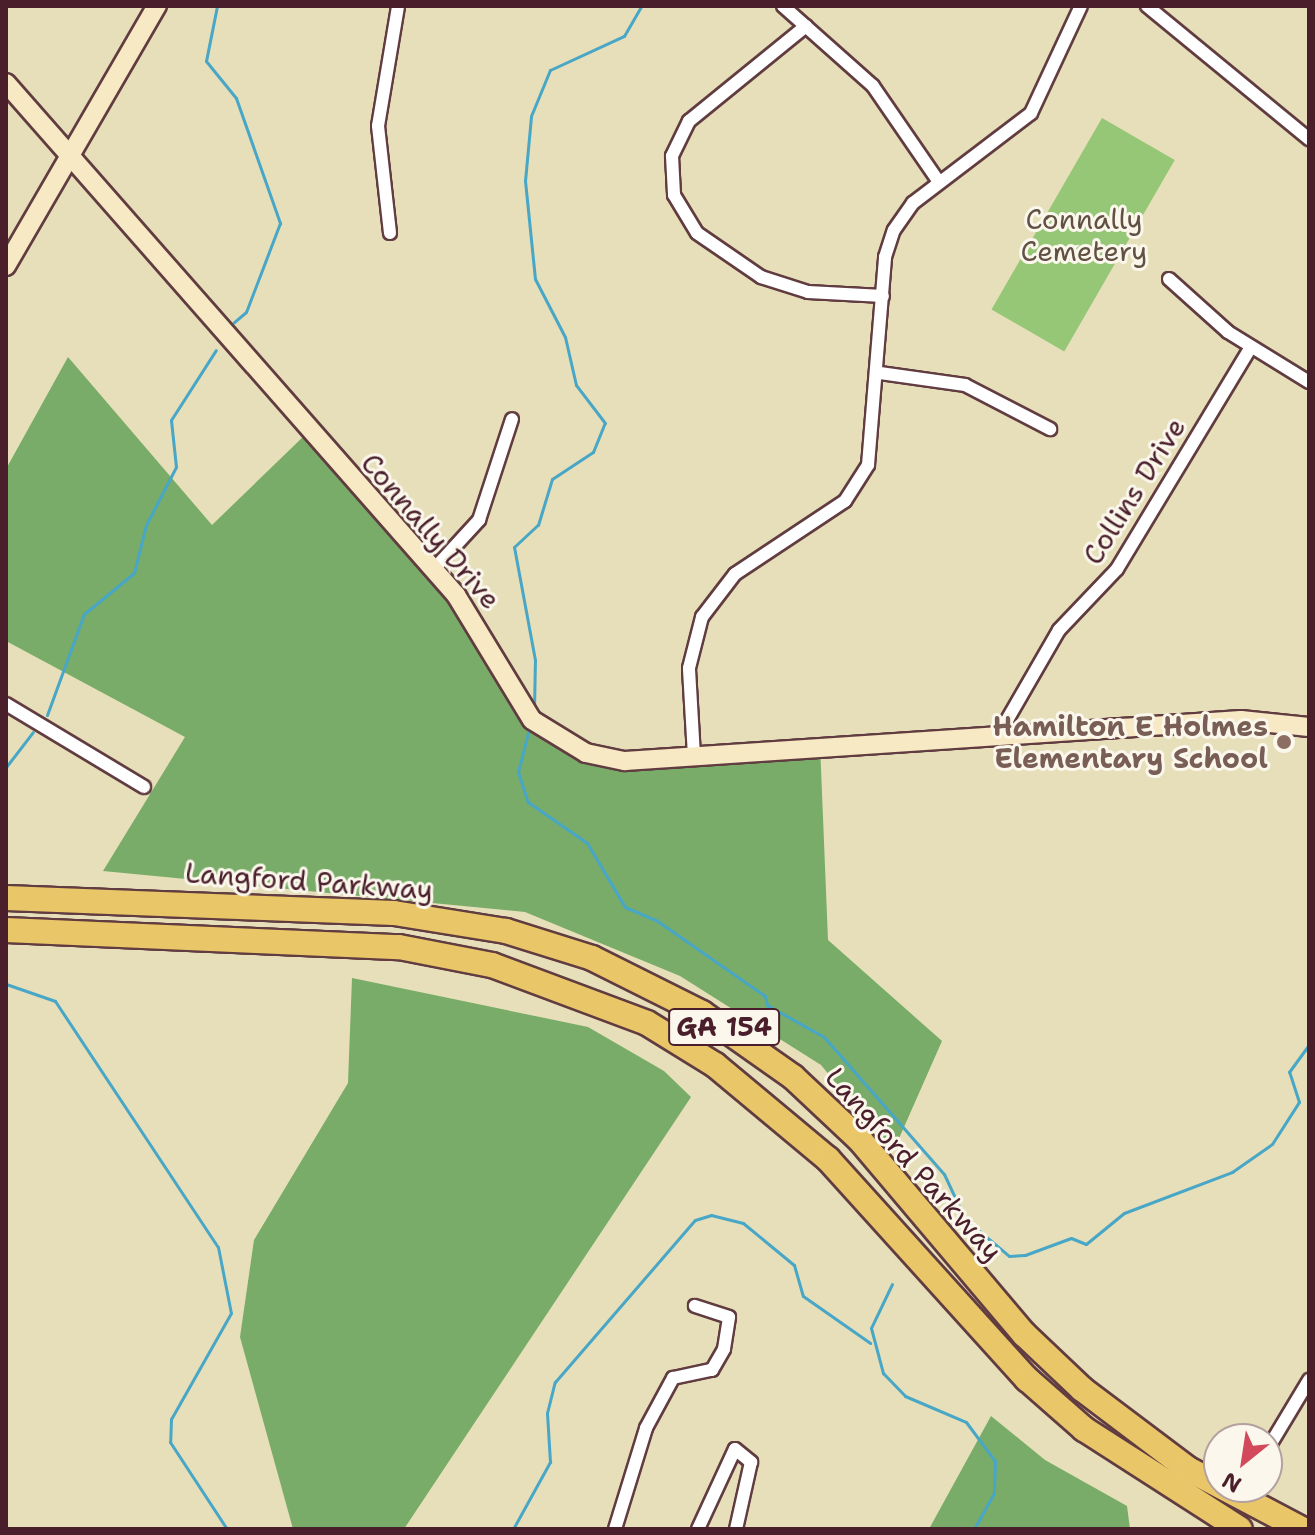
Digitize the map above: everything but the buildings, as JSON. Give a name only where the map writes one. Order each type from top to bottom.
[{"type":"highway","points":[[6,884],[104,900]]},
{"type":"highway","name":"Langford Parkway","points":[[6,898],[394,913],[506,931],[592,958],[702,1013],[793,1077],[860,1140],[1024,1334],[1082,1389],[1188,1469],[1302,1529]]},
{"type":"highway","name":"Langford Parkway","points":[[6,932],[399,947],[492,965],[647,1023],[715,1065],[828,1159],[1027,1379],[1084,1429],[1240,1529]]},
{"type":"street","points":[[6,266],[157,6]]},
{"type":"street","points":[[390,233],[378,126],[398,6]]},
{"type":"street","points":[[783,6],[873,86],[939,182]]},
{"type":"street","points":[[694,756],[689,668],[702,617],[735,574],[856,488],[875,438],[883,296],[894,230],[939,182],[1031,113],[1081,6]]},
{"type":"street","points":[[1147,6],[1309,139]]},
{"type":"street","points":[[806,26],[689,121],[672,156],[674,195],[697,233],[761,277],[808,292],[883,296]]},
{"type":"street","name":"Connally Drive","points":[[6,83],[434,569],[482,633],[521,707],[544,731],[606,759],[694,756],[1241,720],[1309,727]]},
{"type":"street","points":[[1169,279],[1251,347],[1309,382]]},
{"type":"street","name":"Collins Drive","points":[[999,734],[1059,630],[1117,569],[1251,347]]},
{"type":"street","points":[[880,373],[965,385],[1050,429]]},
{"type":"street","points":[[434,569],[479,520],[512,419]]},
{"type":"street","points":[[6,704],[144,787]]},
{"type":"street","points":[[615,1529],[646,1428],[673,1378],[712,1370],[724,1349],[729,1317],[695,1306]]},
{"type":"street","points":[[1283,1423],[1309,1380]]},
{"type":"street","points":[[698,1529],[735,1449],[751,1462],[736,1529]]},
{"type":"green space","name":"Connally Cemetery","points":[[1102,118],[1175,160],[1064,351],[992,309]]},
{"type":"green space","points":[[68,357],[212,525],[305,435],[438,577],[537,733],[605,763],[820,744],[828,940],[942,1041],[893,1152],[821,1065],[680,976],[525,912],[103,871],[185,737],[6,641],[6,469]]},
{"type":"green space","points":[[352,978],[588,1027],[664,1071],[691,1097],[404,1529],[293,1529],[240,1337],[254,1240],[348,1083]]},
{"type":"green space","points":[[991,1416],[1045,1460],[1127,1506],[1130,1529],[929,1529]]},
{"type":"waterway","points":[[217,6],[206,61],[236,98],[280,223],[246,312],[234,322]]},
{"type":"waterway","points":[[534,710],[535,660],[514,547],[538,525],[552,479],[593,452],[605,423],[576,385],[565,337],[535,279],[525,181],[531,116],[550,70],[624,36],[641,6]]},
{"type":"waterway","points":[[47,715],[84,614],[134,573],[146,525],[176,467],[171,420],[216,350]]},
{"type":"waterway","points":[[530,725],[518,772],[528,802],[587,843],[625,907],[656,920],[765,996],[767,1005],[824,1037],[944,1174],[965,1219]]},
{"type":"waterway","points":[[6,767],[33,732]]},
{"type":"waterway","points":[[6,984],[55,1001],[218,1247],[231,1313],[171,1419],[170,1442],[227,1529]]},
{"type":"waterway","points":[[965,1219],[1009,1256],[1025,1255],[1071,1238],[1086,1244],[1124,1213],[1232,1172],[1272,1144],[1299,1102],[1289,1072],[1309,1044]]},
{"type":"waterway","points":[[513,1529],[550,1462],[547,1413],[555,1382],[695,1220],[711,1215],[743,1223],[794,1265],[803,1296],[870,1343]]},
{"type":"waterway","points":[[892,1284],[871,1328],[883,1373],[905,1396],[966,1422],[995,1461],[994,1493],[974,1529]]},
{"type":"place","name":"Hamilton E Holmes Elementary School","points":[[1284,742]]}]
